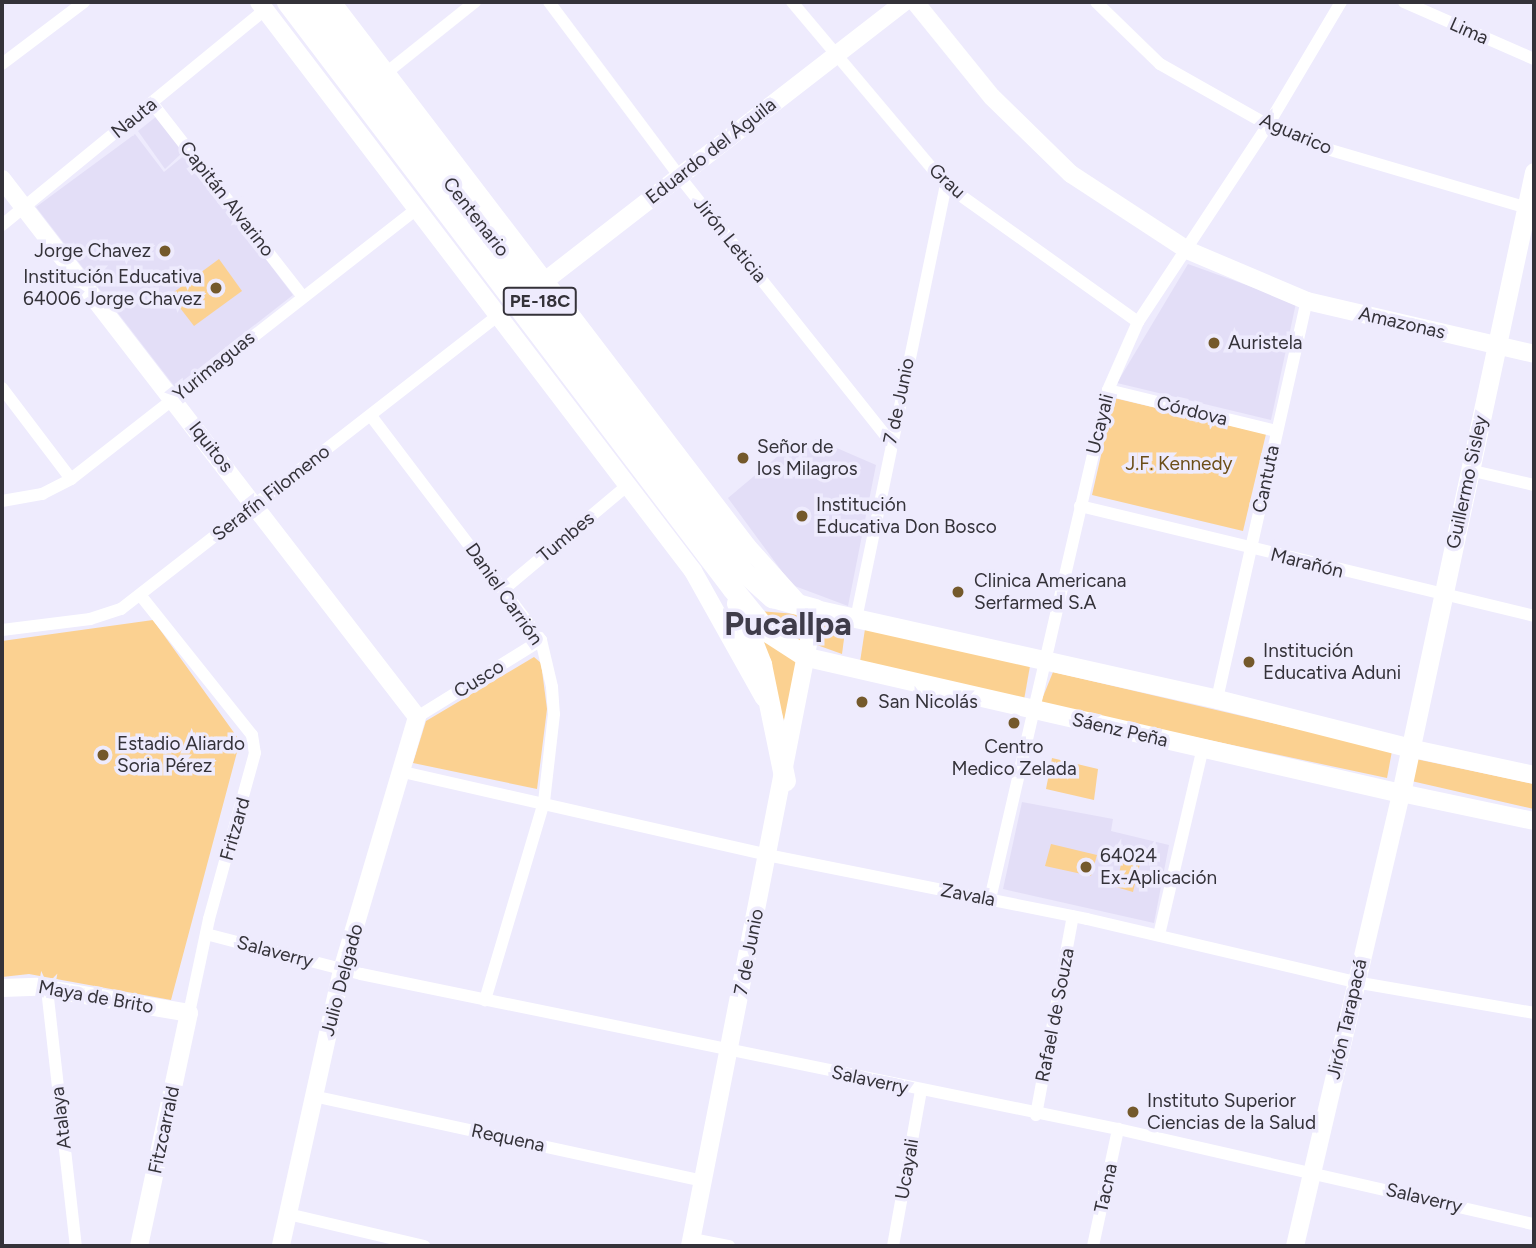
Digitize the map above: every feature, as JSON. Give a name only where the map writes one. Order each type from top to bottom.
[{"type":"highway","name":"Centenario","points":[[287,2],[532,291],[732,588]]},
{"type":"highway","name":"Centenario","points":[[310,2],[532,291],[728,553],[772,597],[807,607]]},
{"type":"highway","name":"Sáenz Peña","points":[[732,588],[768,632],[807,657]]},
{"type":"highway","points":[[732,588],[761,664],[785,781]]},
{"type":"main road","name":"Guillermo Sisley","points":[[1401,793],[1413,749],[1442,597],[1534,172]]},
{"type":"main road","points":[[807,607],[1217,699],[1413,749]]},
{"type":"main road","name":"Sáenz Peña","points":[[807,657],[1401,793]]},
{"type":"street","points":[[2,64],[84,2]]},
{"type":"street","points":[[332,2],[386,73],[532,291],[747,546],[807,607]]},
{"type":"street","points":[[386,73],[475,2]]},
{"type":"street","name":"Jirón Leticia","points":[[549,2],[679,176],[891,442]]},
{"type":"street","name":"Grau","points":[[792,2],[834,56],[946,185],[1138,322]]},
{"type":"street","name":"Eduardo del Águila","points":[[532,291],[905,2]]},
{"type":"street","name":"Amazonas","points":[[915,2],[992,97],[1071,174],[1186,250],[1307,300],[1534,354]]},
{"type":"street","name":"Aguarico","points":[[1096,2],[1160,64],[1268,125],[1327,149],[1527,208]]},
{"type":"street","name":"Ucayali","points":[[990,899],[1108,390],[1138,322],[1268,125],[1341,2]]},
{"type":"street","name":"Lima","points":[[1404,2],[1534,60]]},
{"type":"street","points":[[262,6],[693,571],[771,709]]},
{"type":"street","name":"Nauta","points":[[2,225],[152,103],[262,6]]},
{"type":"street","name":"Capitán Alvarino","points":[[152,103],[302,296]]},
{"type":"street","name":"Iquitos","points":[[2,179],[417,717]]},
{"type":"street","name":"7 de Junio","points":[[856,619],[946,185]]},
{"type":"street","name":"Yurimaguas","points":[[2,501],[42,494],[71,479],[416,209]]},
{"type":"street","name":"Serafín Filomeno","points":[[2,629],[108,615],[141,596],[532,291]]},
{"type":"street","name":"Cantuta","points":[[1217,699],[1307,300]]},
{"type":"street","points":[[2,388],[71,479]]},
{"type":"street","name":"Córdova","points":[[1108,390],[1276,431]]},
{"type":"street","name":"Daniel Carrión","points":[[370,416],[541,640],[554,714],[544,802],[485,1000]]},
{"type":"street","points":[[1469,470],[1534,485]]},
{"type":"street","name":"Tumbes","points":[[504,589],[628,485]]},
{"type":"street","name":"Marañón","points":[[1080,506],[1442,597],[1534,616]]},
{"type":"street","name":"Fritzard","points":[[141,596],[252,735],[251,773],[206,934],[189,1013]]},
{"type":"street","name":"7 de Junio","points":[[691,1242],[767,855],[785,781],[807,657],[807,607]]},
{"type":"street","name":"Cusco","points":[[417,717],[541,640]]},
{"type":"street","name":"Julio Delgado","points":[[281,1246],[342,970],[403,772],[417,717]]},
{"type":"street","points":[[1159,935],[1203,748]]},
{"type":"street","points":[[1413,749],[1534,775]]},
{"type":"street","name":"Zavala","points":[[403,772],[767,855],[1073,916],[1355,982],[1534,1013]]},
{"type":"street","name":"Sáenz Peña","points":[[1401,793],[1534,821]]},
{"type":"street","name":"Jirón Tarapacá","points":[[1295,1246],[1401,793]]},
{"type":"street","name":"Rafael de Souza","points":[[1036,1115],[1073,916]]},
{"type":"street","name":"Salaverry","points":[[206,934],[342,970],[1036,1115],[1118,1129],[1534,1224]]},
{"type":"street","name":"Maya de Brito","points":[[2,988],[47,989],[189,1013]]},
{"type":"street","name":"Atalaya","points":[[47,989],[76,1246]]},
{"type":"street","name":"Fitzcarrald","points":[[139,1246],[189,1013]]},
{"type":"street","name":"Ucayali","points":[[893,1246],[922,1091]]},
{"type":"street","name":"Requena","points":[[313,1096],[704,1181]]},
{"type":"street","name":"Tacna","points":[[1093,1246],[1118,1129]]},
{"type":"street","points":[[288,1214],[424,1246]]},
{"type":"street","points":[[691,1242],[729,1246]]},
{"type":"shaded area","points":[[157,116],[183,152],[165,169],[138,131]]},
{"type":"shaded area","name":"Jorge Chavez","points":[[135,134],[164,172],[186,154],[293,295],[175,387],[36,207]]},
{"type":"shaded area","name":"Auristela","points":[[1188,264],[1296,303],[1271,420],[1117,383]]},
{"type":"shaded area","name":"Institución Educativa Don Bosco","points":[[816,439],[876,465],[848,606],[792,585],[728,498],[784,451],[787,455]]},
{"type":"shaded area","name":"64024 Ex-Aplicación","points":[[1022,802],[1113,819],[1111,831],[1169,845],[1154,923],[1003,889]]},
{"type":"green space","points":[[219,259],[242,291],[194,326],[170,295]]},
{"type":"green space","name":"J.F. Kennedy","points":[[1114,398],[1266,434],[1243,531],[1092,495]]},
{"type":"green space","points":[[759,611],[808,615],[803,648]]},
{"type":"green space","points":[[821,618],[846,624],[842,654],[817,645]]},
{"type":"green space","points":[[153,620],[240,741],[171,1000],[29,974],[2,977],[2,641]]},
{"type":"green space","points":[[865,629],[1030,666],[1024,700],[860,662]]},
{"type":"green space","points":[[757,633],[799,658],[785,724]]},
{"type":"green space","points":[[534,657],[541,663],[547,709],[537,789],[413,763],[426,721]]},
{"type":"green space","points":[[1053,672],[1392,751],[1387,778],[1040,704]]},
{"type":"green space","points":[[1052,758],[1098,769],[1094,800],[1046,789]]},
{"type":"green space","points":[[1411,758],[1534,784],[1534,809],[1407,780]]},
{"type":"green space","points":[[1051,844],[1097,855],[1091,876],[1045,866]]},
{"type":"green space","points":[[1123,855],[1141,860],[1133,892],[1116,887]]},
{"type":"place","name":"Jorge Chavez","points":[[165,251]]},
{"type":"place","name":"Institución Educativa 64006 Jorge Chavez","points":[[216,288]]},
{"type":"place","name":"Auristela","points":[[1214,343]]},
{"type":"place","name":"Señor de los Milagros","points":[[743,458]]},
{"type":"place","name":"Institución Educativa Don Bosco","points":[[802,516]]},
{"type":"place","name":"Clinica Americana Serfarmed S.A","points":[[958,592]]},
{"type":"place","name":"Institución Educativa Aduni","points":[[1249,662]]},
{"type":"place","name":"San Nicolás","points":[[862,702]]},
{"type":"place","name":"Centro Medico Zelada","points":[[1014,723]]},
{"type":"place","name":"Estadio Aliardo Soria Pérez","points":[[103,755]]},
{"type":"place","name":"64024 Ex-Aplicación","points":[[1086,867]]},
{"type":"place","name":"Instituto Superior Ciencias de la Salud","points":[[1133,1112]]},
{"type":"district","name":"Pucallpa","points":[[788,624]]}]
